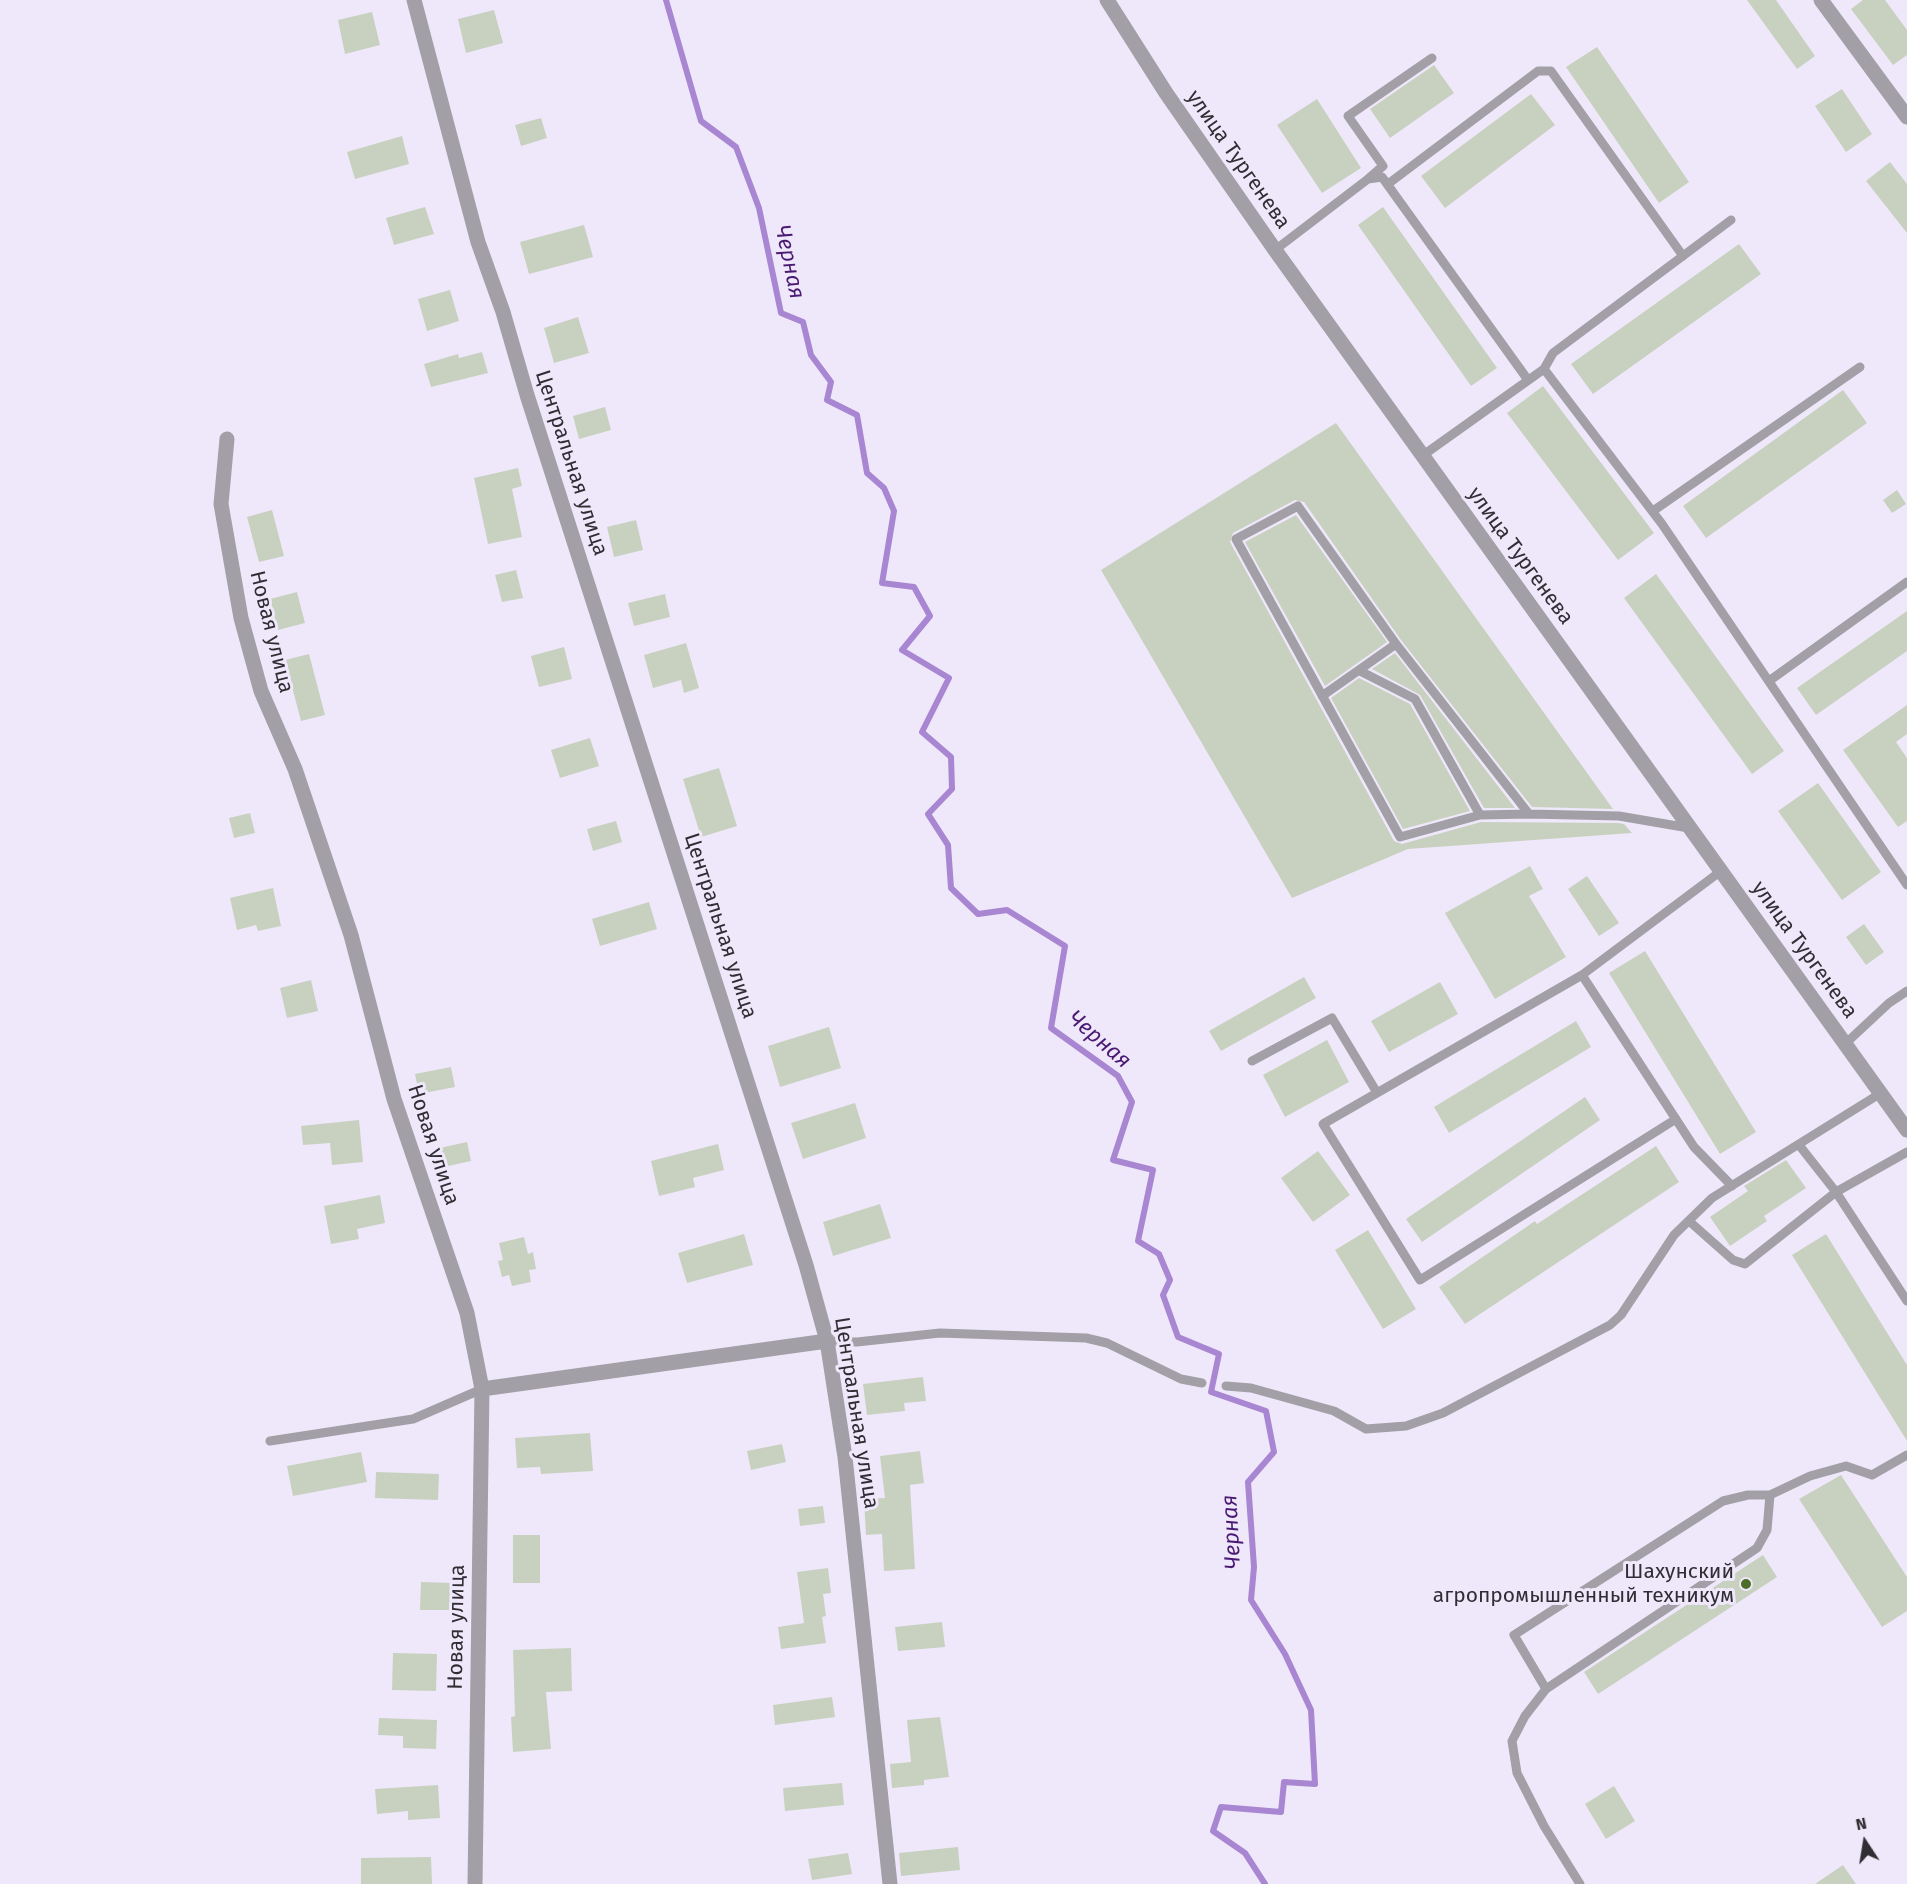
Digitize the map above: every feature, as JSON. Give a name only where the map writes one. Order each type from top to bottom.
[{"type":"street","name":"Центральная улица","points":[[414,0],[478,242],[503,312],[527,395],[777,1174],[827,1341],[845,1457],[890,1884]]},
{"type":"street","name":"улица Тургенева","points":[[1107,0],[1166,93],[1275,250],[1907,1130]]},
{"type":"street","points":[[1821,0],[1907,117]]},
{"type":"street","name":"Новая улица","points":[[227,439],[221,504],[241,618],[261,691],[295,769],[351,934],[394,1099],[467,1313],[482,1389],[474,1884]]},
{"type":"street","points":[[482,1389],[827,1341]]},
{"type":"lane","points":[[1275,250],[1383,166],[1348,116],[1432,58]]},
{"type":"lane","points":[[1388,184],[1538,71],[1551,71],[1683,256]]},
{"type":"lane","points":[[1368,179],[1382,177],[1388,184],[1528,380]]},
{"type":"lane","points":[[1422,456],[1544,369],[1553,353],[1731,220]]},
{"type":"lane","points":[[1653,511],[1860,367]]},
{"type":"lane","points":[[1544,369],[1653,511],[1906,883]]},
{"type":"lane","points":[[1528,814],[1396,644],[1298,506],[1236,539],[1400,837],[1480,815],[1619,816],[1689,828]]},
{"type":"lane","points":[[1769,681],[1907,582]]},
{"type":"lane","points":[[1322,696],[1396,644]]},
{"type":"lane","points":[[1359,671],[1415,699],[1480,815]]},
{"type":"lane","points":[[1676,1119],[1420,1280],[1323,1124],[1376,1091],[1582,975],[1721,871]]},
{"type":"lane","points":[[1582,975],[1694,1147],[1732,1186]]},
{"type":"lane","points":[[1845,1044],[1889,1003],[1907,991]]},
{"type":"lane","points":[[1252,1061],[1332,1018],[1376,1091]]},
{"type":"lane","points":[[1226,1386],[1251,1388],[1334,1412],[1366,1429],[1406,1426],[1443,1413],[1616,1320],[1674,1235],[1712,1198],[1881,1093]]},
{"type":"lane","points":[[1799,1145],[1836,1192],[1907,1301]]},
{"type":"lane","points":[[1689,1221],[1733,1260],[1745,1264],[1836,1192],[1907,1152]]},
{"type":"lane","points":[[827,1341],[857,1342],[940,1334],[1086,1338],[1107,1343],[1181,1379],[1202,1383]]},
{"type":"lane","points":[[270,1441],[413,1419],[482,1389]]},
{"type":"lane","points":[[1546,1689],[1514,1635],[1723,1501],[1748,1495],[1770,1495],[1810,1476],[1845,1466],[1872,1475],[1907,1455]]},
{"type":"lane","points":[[1580,1884],[1544,1826],[1516,1773],[1512,1741],[1525,1716],[1546,1689],[1756,1548],[1767,1530],[1770,1495]]},
{"type":"building","points":[[1747,0],[1776,0],[1815,56],[1797,69]]},
{"type":"building","points":[[1863,0],[1885,0],[1907,30],[1907,55],[1893,65],[1851,9]]},
{"type":"building","points":[[494,10],[503,43],[466,53],[458,19]]},
{"type":"building","points":[[372,12],[380,45],[345,54],[338,20]]},
{"type":"building","points":[[1597,47],[1689,182],[1659,203],[1566,67]]},
{"type":"building","points":[[1434,65],[1454,93],[1390,138],[1370,109]]},
{"type":"building","points":[[1842,89],[1872,134],[1846,152],[1815,106]]},
{"type":"building","points":[[1531,94],[1555,125],[1445,208],[1421,176]]},
{"type":"building","points":[[1317,99],[1361,168],[1322,193],[1277,125]]},
{"type":"building","points":[[541,118],[547,138],[521,146],[515,125]]},
{"type":"building","points":[[402,136],[409,164],[355,179],[347,152]]},
{"type":"building","points":[[1890,162],[1907,184],[1907,233],[1866,181]]},
{"type":"building","points":[[425,207],[434,234],[394,245],[386,218]]},
{"type":"building","points":[[1383,207],[1497,368],[1471,386],[1358,225]]},
{"type":"building","points":[[584,225],[593,257],[529,274],[520,242]]},
{"type":"building","points":[[1739,244],[1761,274],[1593,394],[1571,364]]},
{"type":"building","points":[[450,290],[459,321],[427,331],[418,299]]},
{"type":"building","points":[[578,317],[589,353],[554,363],[544,328]]},
{"type":"building","points":[[482,352],[488,373],[431,387],[424,364],[458,354],[459,358]]},
{"type":"building","points":[[1543,386],[1654,533],[1618,560],[1507,413]]},
{"type":"building","points":[[1843,390],[1867,423],[1706,538],[1683,506]]},
{"type":"building","points":[[605,407],[611,430],[579,439],[573,416]]},
{"type":"building","points":[[1336,423],[1613,809],[1532,807],[1401,640],[1304,502],[1295,500],[1233,533],[1230,542],[1394,841],[1402,844],[1481,822],[1618,823],[1624,824],[1632,833],[1408,849],[1292,898],[1101,570]]},
{"type":"building","points":[[518,468],[522,486],[512,489],[522,537],[488,544],[474,478]]},
{"type":"building","points":[[1897,490],[1906,504],[1892,513],[1883,500]]},
{"type":"building","points":[[272,510],[284,556],[259,562],[247,517]]},
{"type":"building","points":[[1296,515],[1387,642],[1325,686],[1245,542]]},
{"type":"building","points":[[636,520],[643,550],[614,557],[607,527]]},
{"type":"building","points":[[516,570],[523,598],[502,602],[495,575]]},
{"type":"building","points":[[1656,574],[1784,751],[1752,774],[1624,598]]},
{"type":"building","points":[[297,592],[305,623],[278,630],[270,599]]},
{"type":"building","points":[[665,594],[670,617],[634,626],[628,603]]},
{"type":"building","points":[[1907,611],[1907,651],[1816,715],[1797,688]]},
{"type":"building","points":[[686,643],[699,688],[684,693],[681,680],[653,688],[644,655]]},
{"type":"building","points":[[564,647],[572,679],[539,687],[531,656]]},
{"type":"building","points":[[1395,653],[1515,808],[1484,808],[1420,695],[1372,669]]},
{"type":"building","points":[[309,654],[325,715],[301,721],[285,660]]},
{"type":"building","points":[[1359,678],[1410,704],[1470,811],[1403,829],[1331,698]]},
{"type":"building","points":[[1907,705],[1907,734],[1896,742],[1907,758],[1907,821],[1898,827],[1843,750]]},
{"type":"building","points":[[590,738],[599,766],[560,778],[551,750]]},
{"type":"building","points":[[719,768],[737,826],[701,837],[683,779]]},
{"type":"building","points":[[1818,783],[1881,872],[1842,900],[1778,811]]},
{"type":"building","points":[[250,813],[255,833],[234,838],[229,818]]},
{"type":"building","points":[[616,821],[622,842],[593,851],[587,829]]},
{"type":"building","points":[[1530,866],[1543,889],[1529,896],[1566,957],[1495,999],[1445,913]]},
{"type":"building","points":[[1587,876],[1619,923],[1599,936],[1568,889]]},
{"type":"building","points":[[273,888],[281,926],[258,931],[256,925],[237,930],[230,898]]},
{"type":"building","points":[[649,902],[657,929],[600,946],[592,919]]},
{"type":"building","points":[[1864,924],[1884,952],[1866,965],[1846,937]]},
{"type":"building","points":[[1645,951],[1756,1132],[1720,1154],[1609,973]]},
{"type":"building","points":[[1304,977],[1316,998],[1221,1051],[1209,1031]]},
{"type":"building","points":[[311,980],[318,1011],[287,1018],[280,988]]},
{"type":"building","points":[[1440,982],[1458,1014],[1389,1052],[1371,1021]]},
{"type":"building","points":[[1576,1021],[1591,1047],[1449,1133],[1434,1107]]},
{"type":"building","points":[[829,1027],[841,1068],[780,1087],[768,1046]]},
{"type":"building","points":[[1327,1040],[1349,1082],[1285,1117],[1263,1075]]},
{"type":"building","points":[[451,1067],[455,1087],[419,1094],[415,1074]]},
{"type":"building","points":[[1585,1097],[1600,1120],[1422,1242],[1406,1219]]},
{"type":"building","points":[[855,1103],[866,1138],[803,1159],[791,1123]]},
{"type":"building","points":[[359,1120],[363,1162],[332,1165],[330,1143],[303,1145],[301,1126]]},
{"type":"building","points":[[467,1142],[471,1161],[439,1168],[435,1149]]},
{"type":"building","points":[[718,1144],[724,1170],[693,1178],[695,1187],[659,1196],[651,1161]]},
{"type":"building","points":[[1656,1146],[1679,1182],[1465,1324],[1439,1287],[1535,1221],[1537,1224]]},
{"type":"building","points":[[1318,1151],[1350,1195],[1313,1222],[1281,1178]]},
{"type":"building","points":[[1786,1160],[1806,1188],[1764,1216],[1767,1221],[1730,1246],[1710,1217],[1748,1191],[1744,1186]]},
{"type":"building","points":[[380,1195],[385,1223],[357,1229],[359,1239],[331,1244],[324,1206]]},
{"type":"building","points":[[880,1204],[891,1238],[833,1256],[823,1222]]},
{"type":"building","points":[[1368,1230],[1416,1309],[1383,1329],[1335,1250]]},
{"type":"building","points":[[744,1234],[753,1265],[687,1283],[678,1253]]},
{"type":"building","points":[[1826,1234],[1907,1365],[1907,1441],[1792,1255]]},
{"type":"building","points":[[524,1237],[528,1254],[533,1252],[536,1269],[529,1270],[531,1282],[512,1286],[509,1275],[502,1277],[498,1261],[503,1260],[499,1243]]},
{"type":"building","points":[[923,1377],[926,1401],[904,1403],[905,1411],[867,1415],[863,1384]]},
{"type":"building","points":[[590,1433],[593,1471],[541,1474],[540,1467],[517,1468],[515,1438]]},
{"type":"building","points":[[782,1444],[786,1462],[751,1470],[747,1451]]},
{"type":"building","points":[[920,1451],[924,1483],[910,1485],[915,1569],[884,1571],[882,1534],[866,1535],[864,1499],[885,1498],[880,1456]]},
{"type":"building","points":[[361,1452],[367,1482],[293,1496],[287,1466]]},
{"type":"building","points":[[376,1472],[439,1474],[438,1500],[375,1498]]},
{"type":"building","points":[[1841,1475],[1907,1577],[1907,1611],[1882,1627],[1799,1499]]},
{"type":"building","points":[[823,1506],[825,1523],[800,1526],[798,1509]]},
{"type":"building","points":[[513,1535],[540,1535],[540,1583],[513,1583]]},
{"type":"building","points":[[1763,1555],[1777,1577],[1598,1694],[1584,1672]]},
{"type":"building","points":[[828,1568],[831,1593],[823,1594],[826,1616],[822,1617],[826,1643],[781,1649],[778,1627],[804,1623],[797,1572]]},
{"type":"building","points":[[421,1582],[452,1583],[451,1610],[420,1610]]},
{"type":"building","points":[[942,1622],[945,1647],[898,1651],[895,1627]]},
{"type":"building","points":[[571,1648],[572,1691],[546,1692],[551,1749],[513,1752],[511,1717],[515,1716],[513,1650]]},
{"type":"building","points":[[393,1653],[437,1654],[436,1691],[392,1690]]},
{"type":"building","points":[[832,1697],[835,1717],[775,1725],[773,1705]]},
{"type":"building","points":[[940,1717],[949,1777],[924,1780],[924,1785],[892,1788],[890,1764],[911,1762],[907,1720]]},
{"type":"building","points":[[379,1718],[437,1720],[436,1749],[403,1748],[403,1736],[378,1735]]},
{"type":"building","points":[[842,1783],[844,1805],[785,1811],[783,1788]]},
{"type":"building","points":[[438,1785],[440,1818],[408,1820],[408,1811],[377,1814],[375,1789]]},
{"type":"building","points":[[1614,1786],[1635,1821],[1606,1839],[1585,1804]]},
{"type":"building","points":[[958,1847],[960,1870],[901,1876],[899,1853]]},
{"type":"building","points":[[848,1853],[852,1874],[812,1880],[808,1859]]},
{"type":"building","points":[[431,1857],[432,1884],[361,1884],[361,1858]]},
{"type":"building","points":[[1843,1865],[1856,1884],[1815,1884]]},
{"type":"waterway","name":"Черная","points":[[666,0],[701,121],[736,147],[759,208],[781,313],[803,322],[811,355],[831,382],[827,400],[857,415],[867,473],[884,488],[894,511],[882,583],[914,587],[930,616],[902,650],[949,678],[922,732],[951,757],[952,789],[928,814],[948,845],[951,888],[978,914],[1007,910],[1065,946],[1051,1028],[1118,1076],[1132,1102],[1113,1160],[1153,1170],[1138,1241],[1159,1254],[1170,1280],[1163,1295],[1178,1337],[1219,1354],[1211,1392],[1266,1411],[1274,1452],[1248,1482],[1254,1567],[1251,1600],[1285,1654],[1311,1710],[1315,1784],[1284,1782],[1281,1812],[1221,1807],[1213,1831],[1245,1853],[1265,1884]]},
{"type":"place","name":"Шахунский агропромышленный техникум","points":[[1746,1584]]}]
